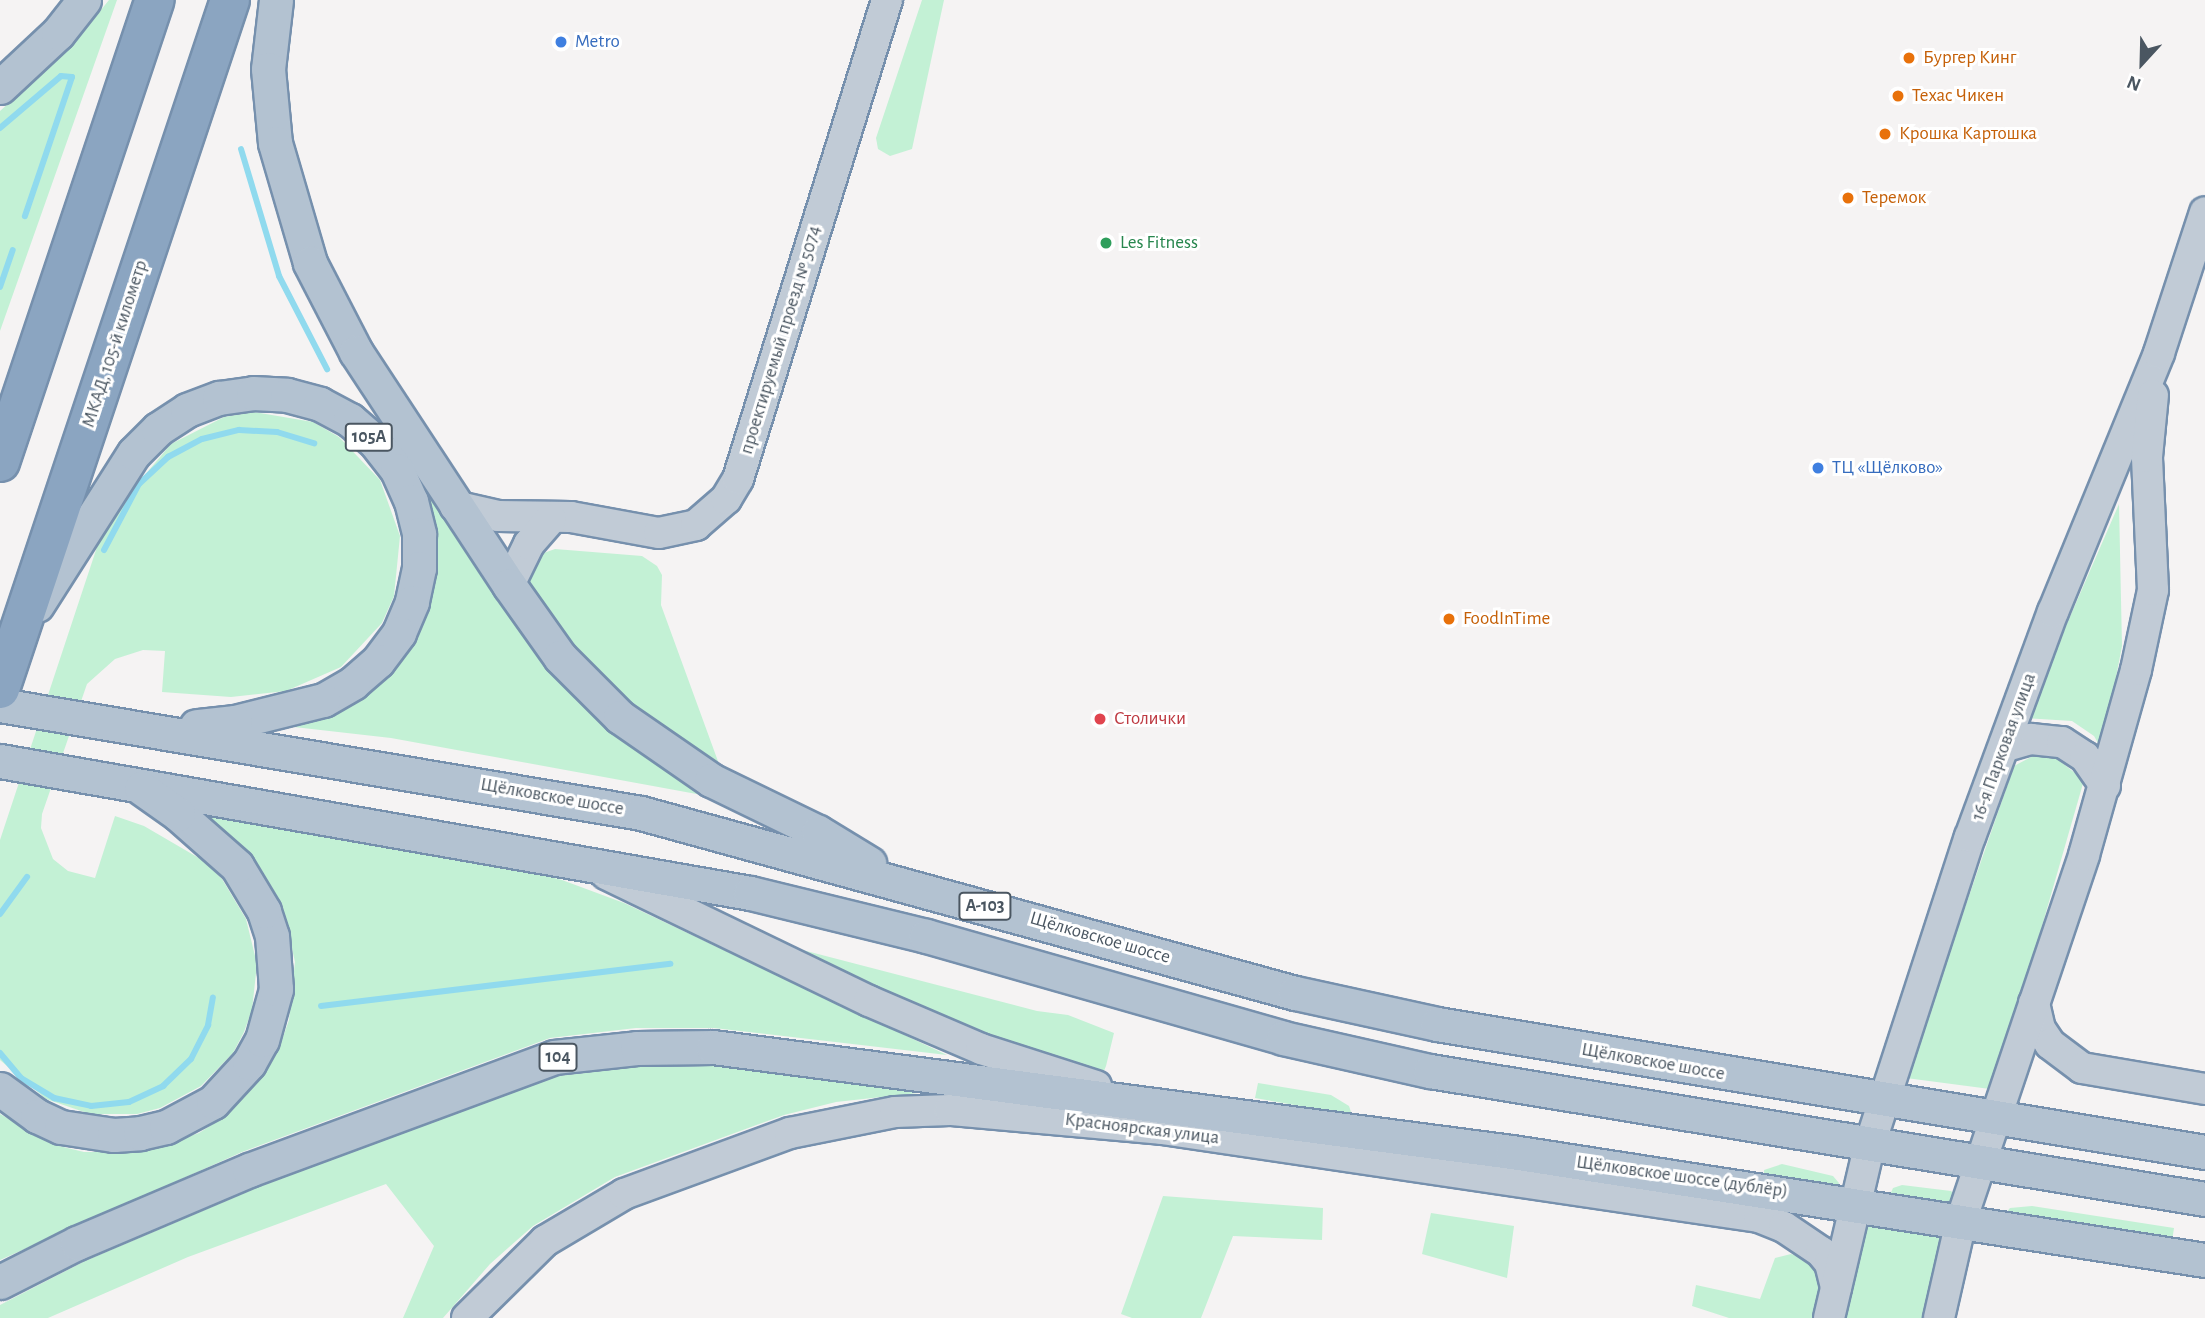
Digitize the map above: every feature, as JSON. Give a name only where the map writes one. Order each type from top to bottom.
[{"type":"highway","points":[[0,462],[155,0]]},
{"type":"highway","name":"МКАД, 105-й километр","points":[[0,689],[230,0]]},
{"type":"main road","points":[[0,87],[58,33],[84,0]]},
{"type":"main road","points":[[276,0],[268,69],[275,143],[310,263],[356,352],[509,585],[560,657],[630,725],[711,779],[818,832],[898,881]]},
{"type":"main road","name":"проектируемый проезд № 5074","points":[[456,506],[498,516],[551,519],[572,517],[667,533],[696,525],[726,499],[738,479],[887,0]]},
{"type":"main road","name":"16-я Парковая улица","points":[[1829,1318],[1882,1101],[1970,837],[2006,746],[2053,612],[2159,354],[2205,212]]},
{"type":"main road","name":"16-я Парковая улица","points":[[1940,1318],[1961,1221],[1978,1164],[2105,786],[2153,590],[2147,457],[2159,354]]},
{"type":"main road","name":"105A","points":[[17,636],[134,453],[168,422],[219,398],[253,393],[287,395],[320,404],[350,421],[376,443],[397,470],[416,523],[419,568],[412,602],[399,633],[378,661],[323,700],[235,722],[154,729]]},
{"type":"main road","points":[[509,585],[529,544],[551,519]]},
{"type":"main road","name":"Щёлковское шоссе","points":[[0,705],[641,813],[1366,1010],[1882,1101],[2205,1152]]},
{"type":"main road","points":[[2006,746],[2031,738],[2062,742],[2085,757],[2105,786]]},
{"type":"main road","points":[[0,761],[571,858],[750,892],[926,936],[1356,1056],[1869,1147],[2205,1199]]},
{"type":"main road","points":[[0,1089],[37,1116],[61,1127],[114,1135],[140,1133],[190,1116],[212,1102],[249,1063],[262,1040],[276,989],[276,962],[272,936],[252,887],[218,848],[131,782]]},
{"type":"main road","points":[[571,858],[869,1001],[981,1049],[1157,1104]]},
{"type":"main road","points":[[2034,1003],[2040,1029],[2050,1044],[2082,1068],[2205,1088]]},
{"type":"main road","name":"104","points":[[0,1282],[77,1243],[249,1170],[554,1057],[637,1048],[713,1047],[1157,1104]]},
{"type":"main road","name":"Щёлковское шоссе (дублёр)","points":[[1157,1104],[1855,1203],[2205,1260]]},
{"type":"main road","name":"Красноярская улица","points":[[467,1318],[545,1241],[582,1216],[667,1175],[840,1121],[895,1112],[988,1112],[1162,1129],[1759,1217],[1784,1227],[1821,1251],[1830,1263],[1836,1287]]},
{"type":"green space","points":[[109,0],[117,0],[0,331],[0,111],[72,46]]},
{"type":"green space","points":[[922,0],[944,0],[912,149],[890,156],[878,149],[876,138]]},
{"type":"green space","points":[[254,412],[313,422],[339,437],[380,480],[400,536],[394,596],[382,623],[341,667],[286,691],[231,697],[162,692],[165,651],[143,650],[115,659],[87,684],[42,814],[41,828],[53,859],[68,871],[95,878],[115,816],[144,826],[204,861],[222,879],[246,919],[257,964],[252,1010],[244,1032],[233,1053],[201,1086],[160,1108],[137,1114],[90,1114],[46,1099],[0,1060],[0,840],[97,547],[122,502],[171,444],[224,417]]},
{"type":"green space","points":[[429,497],[546,668],[608,730],[702,795],[391,738],[294,727],[330,716],[363,698],[392,673],[414,642],[429,607],[437,570],[437,532]]},
{"type":"green space","points":[[2119,504],[2122,646],[2102,750],[2094,736],[2072,721],[2026,718]]},
{"type":"green space","points":[[555,549],[642,556],[657,566],[662,575],[661,605],[719,764],[631,703],[573,645],[523,575],[538,555]]},
{"type":"green space","points":[[2052,755],[2084,780],[2021,999],[1990,1089],[1906,1078],[2014,766],[2033,756]]},
{"type":"green space","points":[[200,810],[503,865],[562,880],[624,903],[947,1055],[714,1028],[636,1028],[550,1038],[242,1152],[0,1260],[0,1114],[55,1145],[84,1152],[143,1152],[199,1133],[224,1117],[265,1074],[279,1048],[289,1020],[295,962],[282,904],[251,853]]},
{"type":"green space","points":[[791,947],[1037,1011],[1068,1015],[1114,1033],[1106,1066],[1101,1078],[1042,1063],[791,952]]},
{"type":"green space","points":[[712,1066],[927,1092],[836,1102],[784,1115],[615,1177],[533,1226],[490,1264],[443,1318],[403,1318],[434,1246],[386,1184],[188,1257],[48,1318],[0,1318],[0,1305],[85,1261],[256,1188],[476,1105],[558,1076],[638,1067]]},
{"type":"green space","points":[[1258,1083],[1331,1095],[1349,1106],[1352,1115],[1255,1098]]},
{"type":"green space","points":[[1782,1164],[1833,1176],[1839,1183],[1836,1189],[1764,1180],[1764,1170]]},
{"type":"green space","points":[[1902,1185],[1951,1191],[1958,1198],[1954,1213],[1889,1197],[1893,1188]]},
{"type":"green space","points":[[1163,1196],[1323,1208],[1322,1240],[1233,1236],[1201,1318],[1132,1318],[1121,1314]]},
{"type":"green space","points":[[2032,1206],[2174,1228],[2172,1241],[2002,1218],[2010,1208]]},
{"type":"green space","points":[[1431,1213],[1514,1226],[1507,1278],[1422,1254]]},
{"type":"green space","points":[[1865,1220],[1943,1233],[1923,1318],[1843,1318]]},
{"type":"green space","points":[[1791,1254],[1808,1260],[1824,1275],[1822,1318],[1729,1318],[1692,1306],[1696,1285],[1760,1299],[1775,1258]]},
{"type":"waterway","points":[[0,128],[61,76],[72,77],[25,216]]},
{"type":"waterway","points":[[241,149],[279,276],[327,369]]},
{"type":"waterway","points":[[0,287],[13,250]]},
{"type":"waterway","points":[[104,550],[139,484],[168,457],[202,439],[239,430],[277,432],[314,443]]},
{"type":"waterway","points":[[0,914],[27,877]]},
{"type":"waterway","points":[[321,1006],[670,964]]},
{"type":"waterway","points":[[0,1053],[21,1078],[54,1098],[91,1106],[129,1102],[163,1086],[191,1059],[208,1025],[213,997]]},
{"type":"place","name":"Metro","points":[[561,42]]},
{"type":"place","name":"Бургер Кинг","points":[[1909,58]]},
{"type":"place","name":"Техас Чикен","points":[[1898,96]]},
{"type":"place","name":"Крошка Картошка","points":[[1885,134]]},
{"type":"place","name":"Теремок","points":[[1848,198]]},
{"type":"place","name":"Les Fitness","points":[[1106,243]]},
{"type":"place","name":"ТЦ «Щёлково»","points":[[1818,468]]},
{"type":"place","name":"FoodInTime","points":[[1449,619]]},
{"type":"place","name":"Столички","points":[[1100,719]]}]
